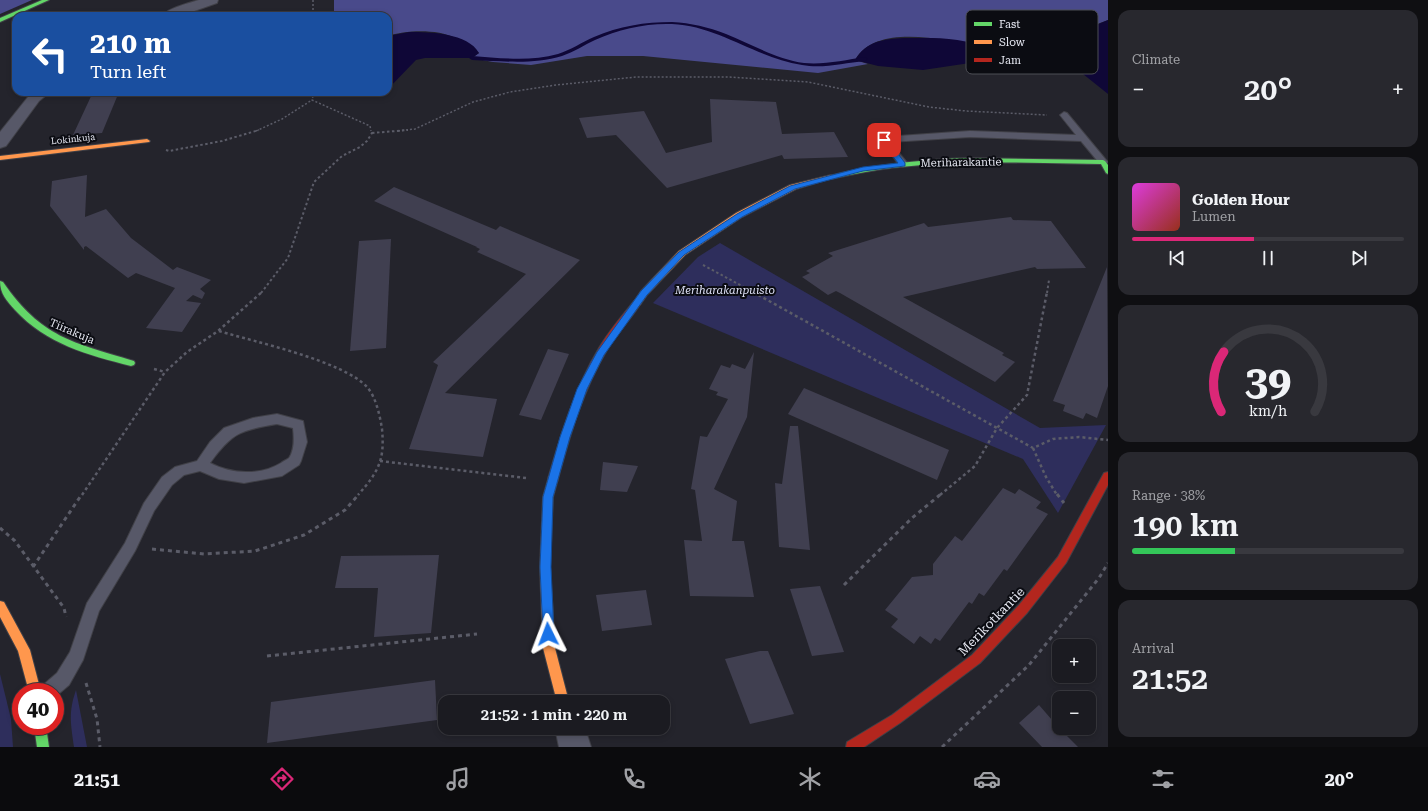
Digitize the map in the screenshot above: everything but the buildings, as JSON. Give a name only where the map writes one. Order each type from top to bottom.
[{"type":"street","points":[[18,12],[46,0]]},
{"type":"street","points":[[180,12],[212,0]]},
{"type":"street","points":[[0,20],[12,15]]},
{"type":"street","points":[[0,143],[37,96]]},
{"type":"street","name":"Lokinkuja","points":[[0,158],[147,141]]},
{"type":"street","name":"Meriharakantie","points":[[562,695],[549,648],[545,567],[548,497],[552,481],[582,389],[600,354],[644,293],[682,253],[739,215],[793,187],[863,169],[903,164],[972,160],[1103,162]]},
{"type":"street","points":[[1103,162],[1108,172]]},
{"type":"street","name":"Tiirakuja","points":[[0,284],[8,299],[39,330],[83,350],[131,363]]},
{"type":"street","name":"Merikotkantie","points":[[852,747],[896,719],[976,659],[1023,609],[1062,560],[1108,476]]},
{"type":"street","points":[[0,606],[24,650],[33,683]]},
{"type":"street","points":[[41,735],[43,747]]},
{"type":"street","points":[[572,735],[575,747]]},
{"type":"lane","points":[[1064,115],[1103,162]]},
{"type":"lane","points":[[903,164],[884,140],[970,134],[1083,138]]},
{"type":"lane","points":[[58,683],[63,678],[77,655],[92,608],[130,547],[149,507],[167,481],[180,471],[201,465],[215,446],[229,432],[253,423],[277,419],[299,424],[301,442],[294,461],[277,472],[244,478],[219,474],[201,465]]},
{"type":"path","points":[[312,0],[313,12]]},
{"type":"path","points":[[372,133],[415,129],[473,102],[510,92],[556,85],[636,77],[729,77],[808,82],[930,107],[966,111],[1064,115]]},
{"type":"path","points":[[169,151],[242,136],[274,123],[312,100],[313,96]]},
{"type":"path","points":[[33,568],[165,372],[187,352],[218,331],[265,290],[288,258],[314,182],[342,156],[360,148],[372,133],[370,126],[362,121],[312,100]]},
{"type":"path","points":[[682,253],[806,320],[1033,448],[1042,471],[1055,494],[1084,521]]},
{"type":"path","points":[[844,584],[912,518],[975,466],[997,428],[1027,395],[1049,280]]},
{"type":"path","points":[[1033,448],[1053,439],[1079,437],[1108,440]]},
{"type":"path","points":[[380,461],[552,481]]},
{"type":"path","points":[[942,747],[1029,665],[1098,578],[1108,563]]},
{"type":"path","points":[[267,656],[477,634]]},
{"type":"green space","name":"Meriharakanpuisto","points":[[720,243],[1040,428],[1106,425],[1058,513],[1023,459],[653,303],[698,257]]},
{"type":"green space","points":[[0,674],[11,719],[13,747],[0,747]]},
{"type":"green space","points":[[76,690],[87,747],[74,747],[71,712]]},
{"type":"shaded area","points":[[0,0],[32,0],[0,14]]},
{"type":"shaded area","points":[[334,0],[1108,0],[1108,20],[1098,24],[1098,10],[966,10],[966,44],[932,38],[913,37],[879,41],[865,48],[855,60],[868,64],[818,73],[643,56],[587,56],[531,65],[493,62],[472,58],[479,53],[448,35],[422,31],[392,35],[392,12],[334,12]]},
{"type":"shaded area","points":[[1108,20],[1108,94],[1083,74],[1098,74],[1098,24]]},
{"type":"shaded area","points":[[409,32],[427,32],[448,35],[466,41],[474,46],[479,53],[472,58],[425,58],[416,60],[392,85],[392,35]]},
{"type":"shaded area","points":[[937,38],[966,41],[966,64],[923,70],[878,66],[855,60],[864,49],[870,45],[889,39]]},
{"type":"waterway","points":[[472,58],[516,60],[549,58],[560,55],[604,34],[623,28],[672,23],[690,25],[723,34],[769,54],[802,64],[826,64],[865,59]]},
{"type":"traffic: fast","points":[[18,12],[46,0]]},
{"type":"traffic: fast","points":[[0,20],[12,15]]},
{"type":"traffic: fast","points":[[831,177],[898,165],[966,160],[1103,162],[1108,172]]},
{"type":"traffic: fast","points":[[0,284],[26,317],[41,329],[73,346],[131,363]]},
{"type":"traffic: fast","points":[[41,735],[43,747]]},
{"type":"traffic: slow","points":[[0,158],[147,141]]},
{"type":"traffic: slow","points":[[637,303],[644,293],[682,253],[739,215],[793,187],[831,177]]},
{"type":"traffic: slow","points":[[553,479],[548,497],[545,567],[549,648],[561,695]]},
{"type":"traffic: slow","points":[[0,606],[24,650],[33,683]]},
{"type":"traffic: jam","points":[[553,479],[562,447],[591,370],[607,342],[637,303]]},
{"type":"traffic: jam","points":[[852,747],[896,719],[976,659],[1023,609],[1062,560],[1108,476]]},
{"type":"route","points":[[548,634],[545,567],[548,497],[565,437],[582,389],[600,354],[644,293],[682,253],[739,215],[793,187],[863,169],[903,164],[884,140]]}]
